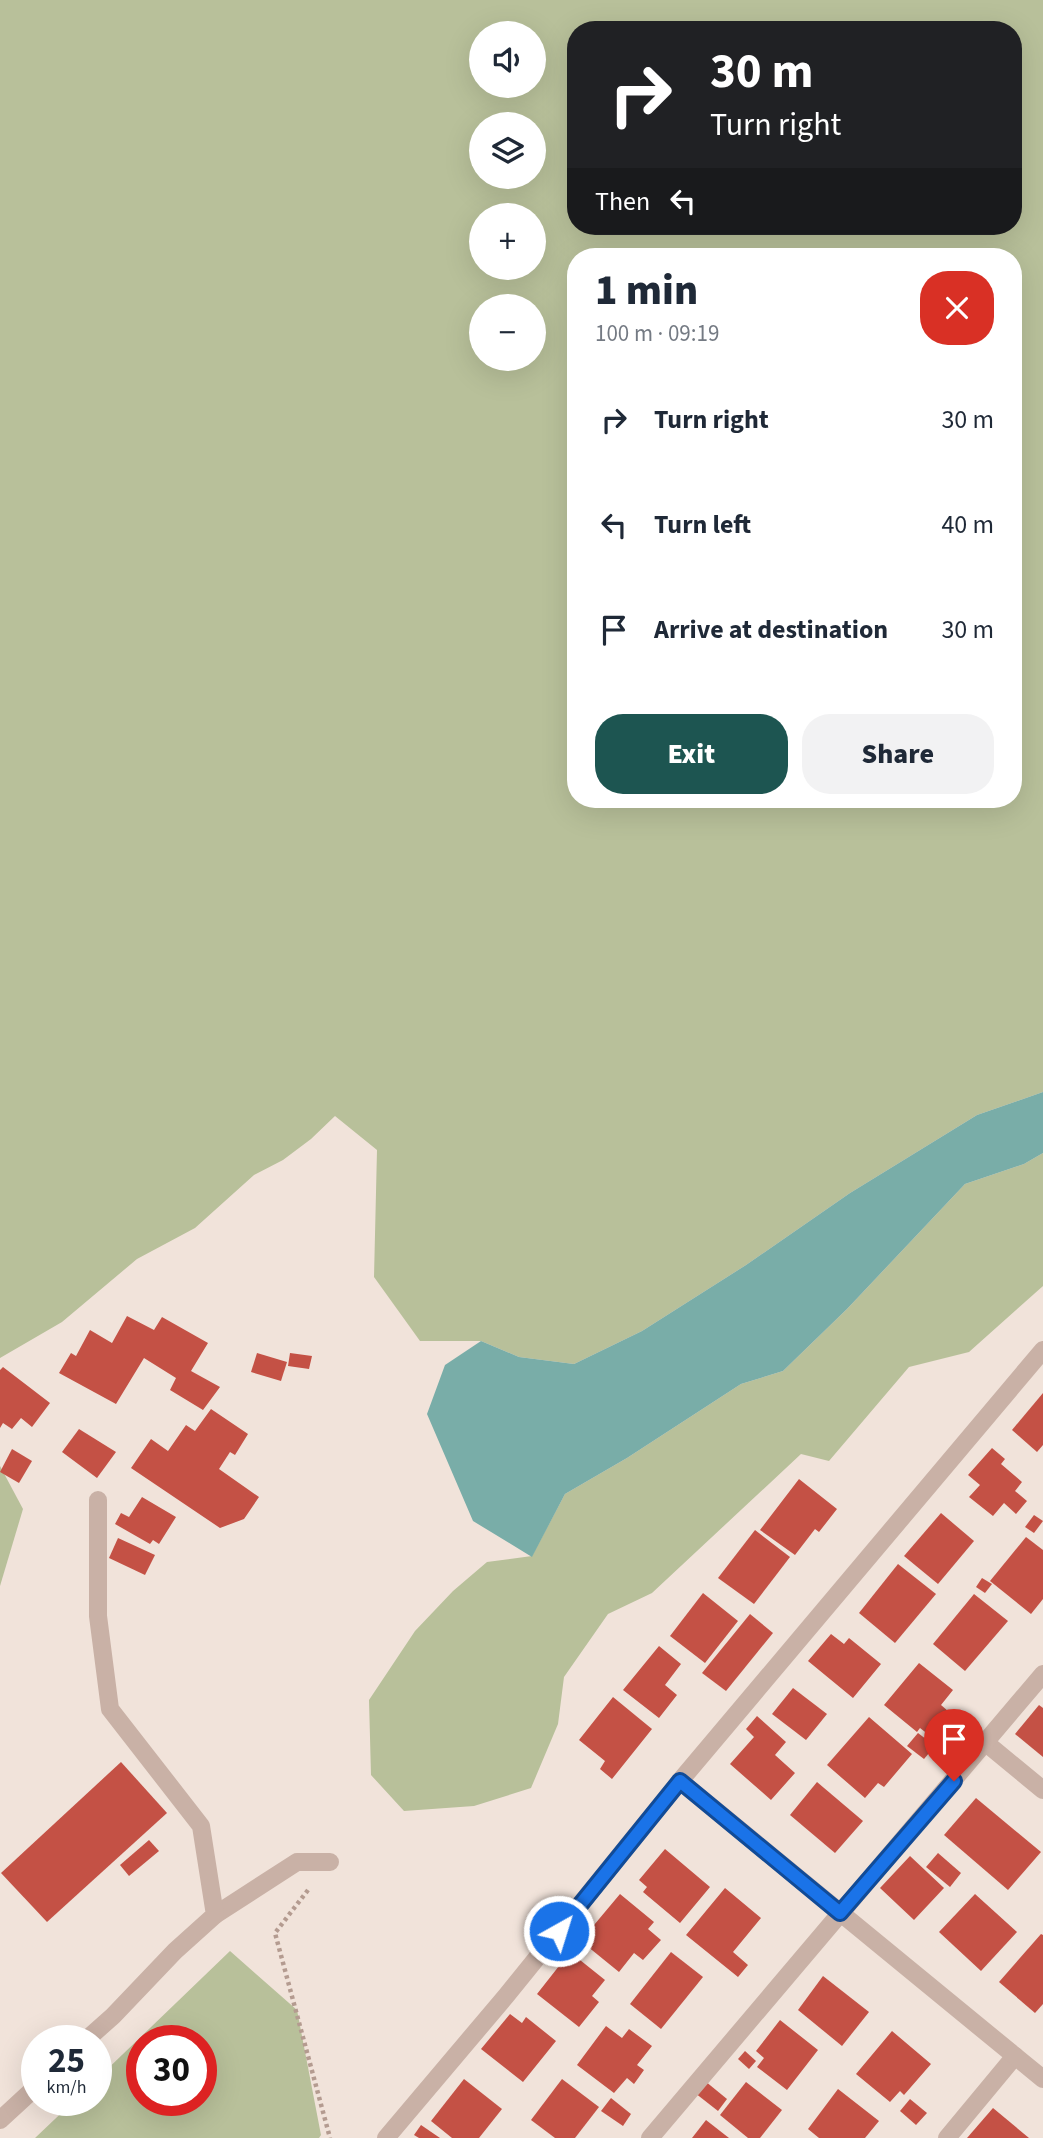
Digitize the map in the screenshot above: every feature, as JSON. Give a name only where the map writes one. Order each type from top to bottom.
[{"type":"street","points":[[386,2138],[506,1996],[680,1781],[1043,1350]]},
{"type":"street","points":[[98,1500],[98,1616],[110,1709],[201,1826],[215,1916]]},
{"type":"street","points":[[650,2138],[1043,1674]]},
{"type":"street","points":[[986,1743],[1043,1790]]},
{"type":"street","points":[[680,1781],[1043,2079]]},
{"type":"street","points":[[103,2025],[175,1951],[215,1916],[297,1863],[330,1861]]},
{"type":"street","points":[[947,2138],[1016,2056]]},
{"type":"street","points":[[0,2120],[21,2101]]},
{"type":"path","points":[[330,1861],[275,1933],[330,2138]]},
{"type":"green space","points":[[0,0],[1043,0],[1043,1092],[977,1115],[850,1193],[746,1265],[642,1331],[574,1364],[519,1357],[481,1341],[420,1341],[374,1277],[377,1150],[335,1116],[283,1160],[254,1175],[195,1228],[137,1259],[62,1322],[0,1358]]},
{"type":"green space","points":[[1043,1153],[1043,1286],[969,1352],[909,1367],[829,1461],[801,1454],[652,1593],[608,1614],[564,1677],[558,1724],[531,1788],[474,1806],[404,1811],[371,1775],[369,1700],[415,1631],[453,1591],[487,1562],[532,1556],[565,1494],[627,1458],[741,1384],[783,1371],[847,1309],[965,1184],[1024,1164]]},
{"type":"green space","points":[[0,1466],[23,1509],[0,1586]]},
{"type":"green space","points":[[230,1951],[297,2010],[321,2135],[319,2138],[35,2138],[58,2116],[112,2116],[112,2065],[126,2051],[126,2116],[217,2116],[217,2025],[153,2025]]},
{"type":"water","points":[[1043,1092],[1043,1153],[1024,1164],[965,1184],[847,1309],[783,1371],[741,1384],[627,1458],[565,1494],[532,1557],[473,1521],[427,1414],[445,1365],[481,1341],[519,1357],[574,1364],[642,1331],[746,1265],[850,1193],[977,1115]]},
{"type":"building","points":[[127,1316],[154,1330],[162,1317],[208,1343],[191,1371],[220,1387],[203,1410],[170,1390],[176,1378],[144,1358],[116,1404],[59,1373],[71,1353],[76,1356],[90,1330],[112,1343]]},
{"type":"building","points":[[257,1353],[287,1362],[281,1381],[251,1372]]},
{"type":"building","points":[[290,1353],[312,1356],[309,1369],[288,1366]]},
{"type":"building","points":[[3,1367],[50,1403],[32,1427],[21,1418],[12,1429],[3,1423],[0,1428],[0,1370]]},
{"type":"building","points":[[1043,1393],[1043,1445],[1037,1452],[1012,1430]]},
{"type":"building","points":[[211,1409],[248,1434],[235,1455],[230,1452],[219,1469],[259,1497],[244,1519],[220,1528],[131,1468],[151,1439],[168,1451],[186,1425],[195,1431]]},
{"type":"building","points":[[79,1429],[116,1452],[97,1478],[62,1452]]},
{"type":"building","points":[[992,1448],[1005,1459],[1001,1464],[1022,1482],[1015,1491],[1027,1501],[1016,1514],[1004,1503],[993,1516],[969,1497],[980,1485],[968,1475]]},
{"type":"building","points":[[12,1449],[32,1461],[19,1483],[0,1472]]},
{"type":"building","points":[[799,1479],[837,1509],[819,1532],[815,1529],[795,1555],[760,1530]]},
{"type":"building","points":[[142,1497],[176,1517],[159,1544],[153,1540],[150,1544],[115,1524],[121,1513],[129,1517]]},
{"type":"building","points":[[941,1513],[974,1541],[938,1584],[904,1556]]},
{"type":"building","points":[[1034,1515],[1043,1521],[1034,1533],[1025,1527]]},
{"type":"building","points":[[755,1530],[790,1557],[754,1604],[718,1578]]},
{"type":"building","points":[[1026,1537],[1043,1550],[1043,1599],[1031,1614],[990,1581]]},
{"type":"building","points":[[118,1538],[155,1555],[145,1575],[109,1558]]},
{"type":"building","points":[[898,1564],[936,1594],[895,1643],[859,1613]]},
{"type":"building","points":[[982,1578],[992,1584],[985,1593],[976,1587]]},
{"type":"building","points":[[703,1593],[738,1621],[705,1663],[670,1636]]},
{"type":"building","points":[[974,1594],[1008,1621],[965,1671],[933,1644]]},
{"type":"building","points":[[750,1614],[773,1633],[726,1691],[702,1673]]},
{"type":"building","points":[[831,1634],[844,1644],[849,1638],[881,1664],[853,1698],[808,1661]]},
{"type":"building","points":[[659,1646],[681,1664],[665,1685],[677,1695],[659,1718],[623,1690]]},
{"type":"building","points":[[919,1663],[953,1690],[941,1705],[948,1711],[929,1735],[920,1728],[917,1732],[884,1705]]},
{"type":"building","points":[[793,1688],[827,1714],[806,1740],[772,1714]]},
{"type":"building","points":[[613,1697],[652,1729],[612,1779],[600,1769],[605,1761],[579,1740]]},
{"type":"building","points":[[1039,1705],[1043,1708],[1043,1757],[1015,1734]]},
{"type":"building","points":[[757,1716],[786,1742],[775,1755],[795,1773],[771,1800],[730,1764],[754,1737],[746,1729]]},
{"type":"building","points":[[869,1717],[912,1754],[884,1787],[878,1783],[865,1798],[827,1765]]},
{"type":"building","points":[[918,1733],[935,1746],[924,1759],[907,1746]]},
{"type":"building","points":[[121,1762],[167,1813],[47,1922],[1,1873]]},
{"type":"building","points":[[817,1782],[863,1821],[835,1853],[790,1815]]},
{"type":"building","points":[[976,1798],[1041,1852],[1008,1890],[944,1835]]},
{"type":"building","points":[[149,1840],[159,1851],[129,1876],[120,1865]]},
{"type":"building","points":[[665,1849],[710,1887],[680,1923],[643,1892],[647,1887],[639,1880]]},
{"type":"building","points":[[938,1853],[961,1873],[950,1887],[926,1867]]},
{"type":"building","points":[[910,1856],[944,1888],[914,1920],[880,1888]]},
{"type":"building","points":[[725,1888],[761,1918],[733,1952],[748,1965],[738,1977],[686,1935]]},
{"type":"building","points":[[620,1894],[654,1922],[648,1929],[661,1940],[643,1960],[634,1953],[619,1972],[587,1946],[595,1935],[589,1931]]},
{"type":"building","points":[[975,1894],[1017,1932],[981,1971],[939,1932]]},
{"type":"building","points":[[1041,1934],[1043,2004],[1035,2013],[999,1982]]},
{"type":"building","points":[[570,1952],[605,1980],[592,1996],[599,2002],[579,2027],[537,1994]]},
{"type":"building","points":[[671,1952],[703,1977],[661,2029],[630,2004]]},
{"type":"building","points":[[823,1976],[869,2012],[842,2046],[798,2010]]},
{"type":"building","points":[[510,2014],[522,2023],[526,2017],[556,2041],[523,2082],[481,2049]]},
{"type":"building","points":[[780,2020],[818,2050],[787,2090],[757,2067],[764,2058],[756,2051]]},
{"type":"building","points":[[606,2026],[622,2038],[629,2029],[652,2046],[637,2065],[644,2070],[634,2084],[627,2078],[614,2093],[577,2065]]},
{"type":"building","points":[[892,2031],[931,2064],[904,2095],[900,2091],[890,2102],[856,2074]]},
{"type":"building","points":[[745,2051],[756,2061],[749,2069],[738,2059]]},
{"type":"building","points":[[464,2079],[502,2109],[479,2138],[452,2138],[431,2121]]},
{"type":"building","points":[[562,2079],[599,2107],[575,2138],[555,2138],[531,2120]]},
{"type":"building","points":[[705,2081],[727,2099],[718,2111],[695,2093]]},
{"type":"building","points":[[746,2082],[782,2110],[760,2138],[748,2138],[720,2115]]},
{"type":"building","points":[[838,2089],[879,2121],[865,2138],[819,2138],[808,2129]]},
{"type":"building","points":[[611,2098],[631,2114],[623,2126],[601,2111]]},
{"type":"building","points":[[910,2099],[927,2113],[916,2125],[900,2111]]},
{"type":"building","points":[[993,2108],[1029,2138],[967,2138]]},
{"type":"building","points":[[706,2120],[729,2138],[692,2138]]},
{"type":"building","points":[[421,2125],[440,2138],[419,2138],[414,2135]]},
{"type":"route","points":[[559,1931],[680,1781],[840,1913],[954,1781]]}]
